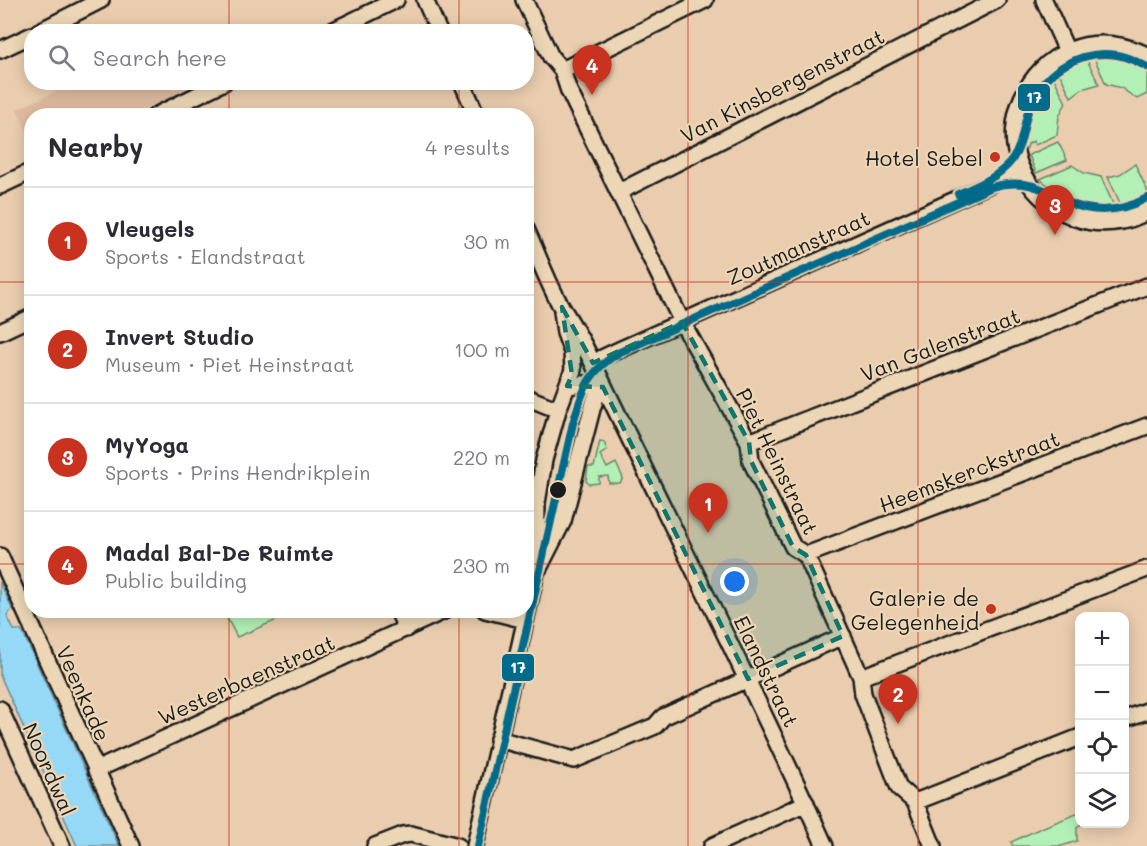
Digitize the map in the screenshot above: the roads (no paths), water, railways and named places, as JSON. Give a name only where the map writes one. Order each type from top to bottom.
[{"type":"street","points":[[54,24],[101,0]]},
{"type":"street","points":[[346,24],[396,0]]},
{"type":"street","points":[[425,0],[436,24]]},
{"type":"street","name":"Piet Heinstraat","points":[[524,0],[551,57],[562,70],[569,91],[682,322],[749,442],[751,460],[793,547],[806,555],[861,677],[862,694],[899,788],[915,802],[933,846]]},
{"type":"street","points":[[562,70],[705,0]]},
{"type":"street","name":"Van Kinsbergenstraat","points":[[619,192],[997,0]]},
{"type":"street","points":[[1044,0],[1066,49]]},
{"type":"street","points":[[0,50],[24,38]]},
{"type":"street","points":[[1145,217],[1112,222],[1081,220],[1045,201],[1031,186],[1022,170],[1016,153],[1014,119],[1026,85],[1037,70],[1066,49],[1083,43],[1095,42],[1135,48],[1147,55]]},
{"type":"street","points":[[171,108],[208,90]]},
{"type":"street","points":[[466,90],[473,108]]},
{"type":"street","name":"Zoutmanstraat","points":[[594,365],[602,358],[1022,170]]},
{"type":"street","points":[[0,186],[24,175]]},
{"type":"street","name":"Elandstraat","points":[[534,246],[562,307],[574,324],[748,678],[825,846]]},
{"type":"street","name":"Van Galenstraat","points":[[749,442],[1147,286]]},
{"type":"street","name":"Elandstraat","points":[[562,307],[564,329],[573,365],[567,386]]},
{"type":"street","points":[[0,332],[24,321]]},
{"type":"street","points":[[534,582],[537,503],[544,460],[558,410],[567,386],[584,384],[603,387],[596,396],[562,520],[536,573]]},
{"type":"street","points":[[534,400],[558,410]]},
{"type":"street","name":"Heemskerckstraat","points":[[806,555],[1147,426]]},
{"type":"street","name":"Veenkade","points":[[0,556],[24,599]]},
{"type":"street","points":[[861,677],[1147,569]]},
{"type":"street","name":"Veenkade","points":[[33,618],[96,770],[131,846]]},
{"type":"street","points":[[401,618],[406,630]]},
{"type":"street","name":"Westerbaenstraat","points":[[96,770],[430,618]]},
{"type":"street","points":[[475,846],[525,620],[517,618]]},
{"type":"street","points":[[498,739],[574,760],[655,726],[663,717],[843,636]]},
{"type":"street","name":"Noordwal","points":[[0,709],[62,846]]},
{"type":"street","points":[[1129,718],[1147,711]]},
{"type":"street","points":[[915,802],[1075,739]]},
{"type":"street","points":[[712,846],[806,803]]},
{"type":"street","points":[[375,846],[394,837],[411,834],[458,846]]},
{"type":"water","points":[[0,582],[12,609],[7,616],[14,630],[20,630],[23,633],[119,846],[77,846],[0,675]]},
{"type":"place","name":"Madal Bal-De Ruimte","points":[[592,95]]},
{"type":"place","name":"Hotel Sebel","points":[[995,157]]},
{"type":"place","name":"MyYoga","points":[[1055,235]]},
{"type":"place","name":"Vleugels","points":[[708,533]]},
{"type":"place","name":"Galerie de Gelegenheid","points":[[991,609]]},
{"type":"place","name":"Invert Studio","points":[[898,724]]}]
